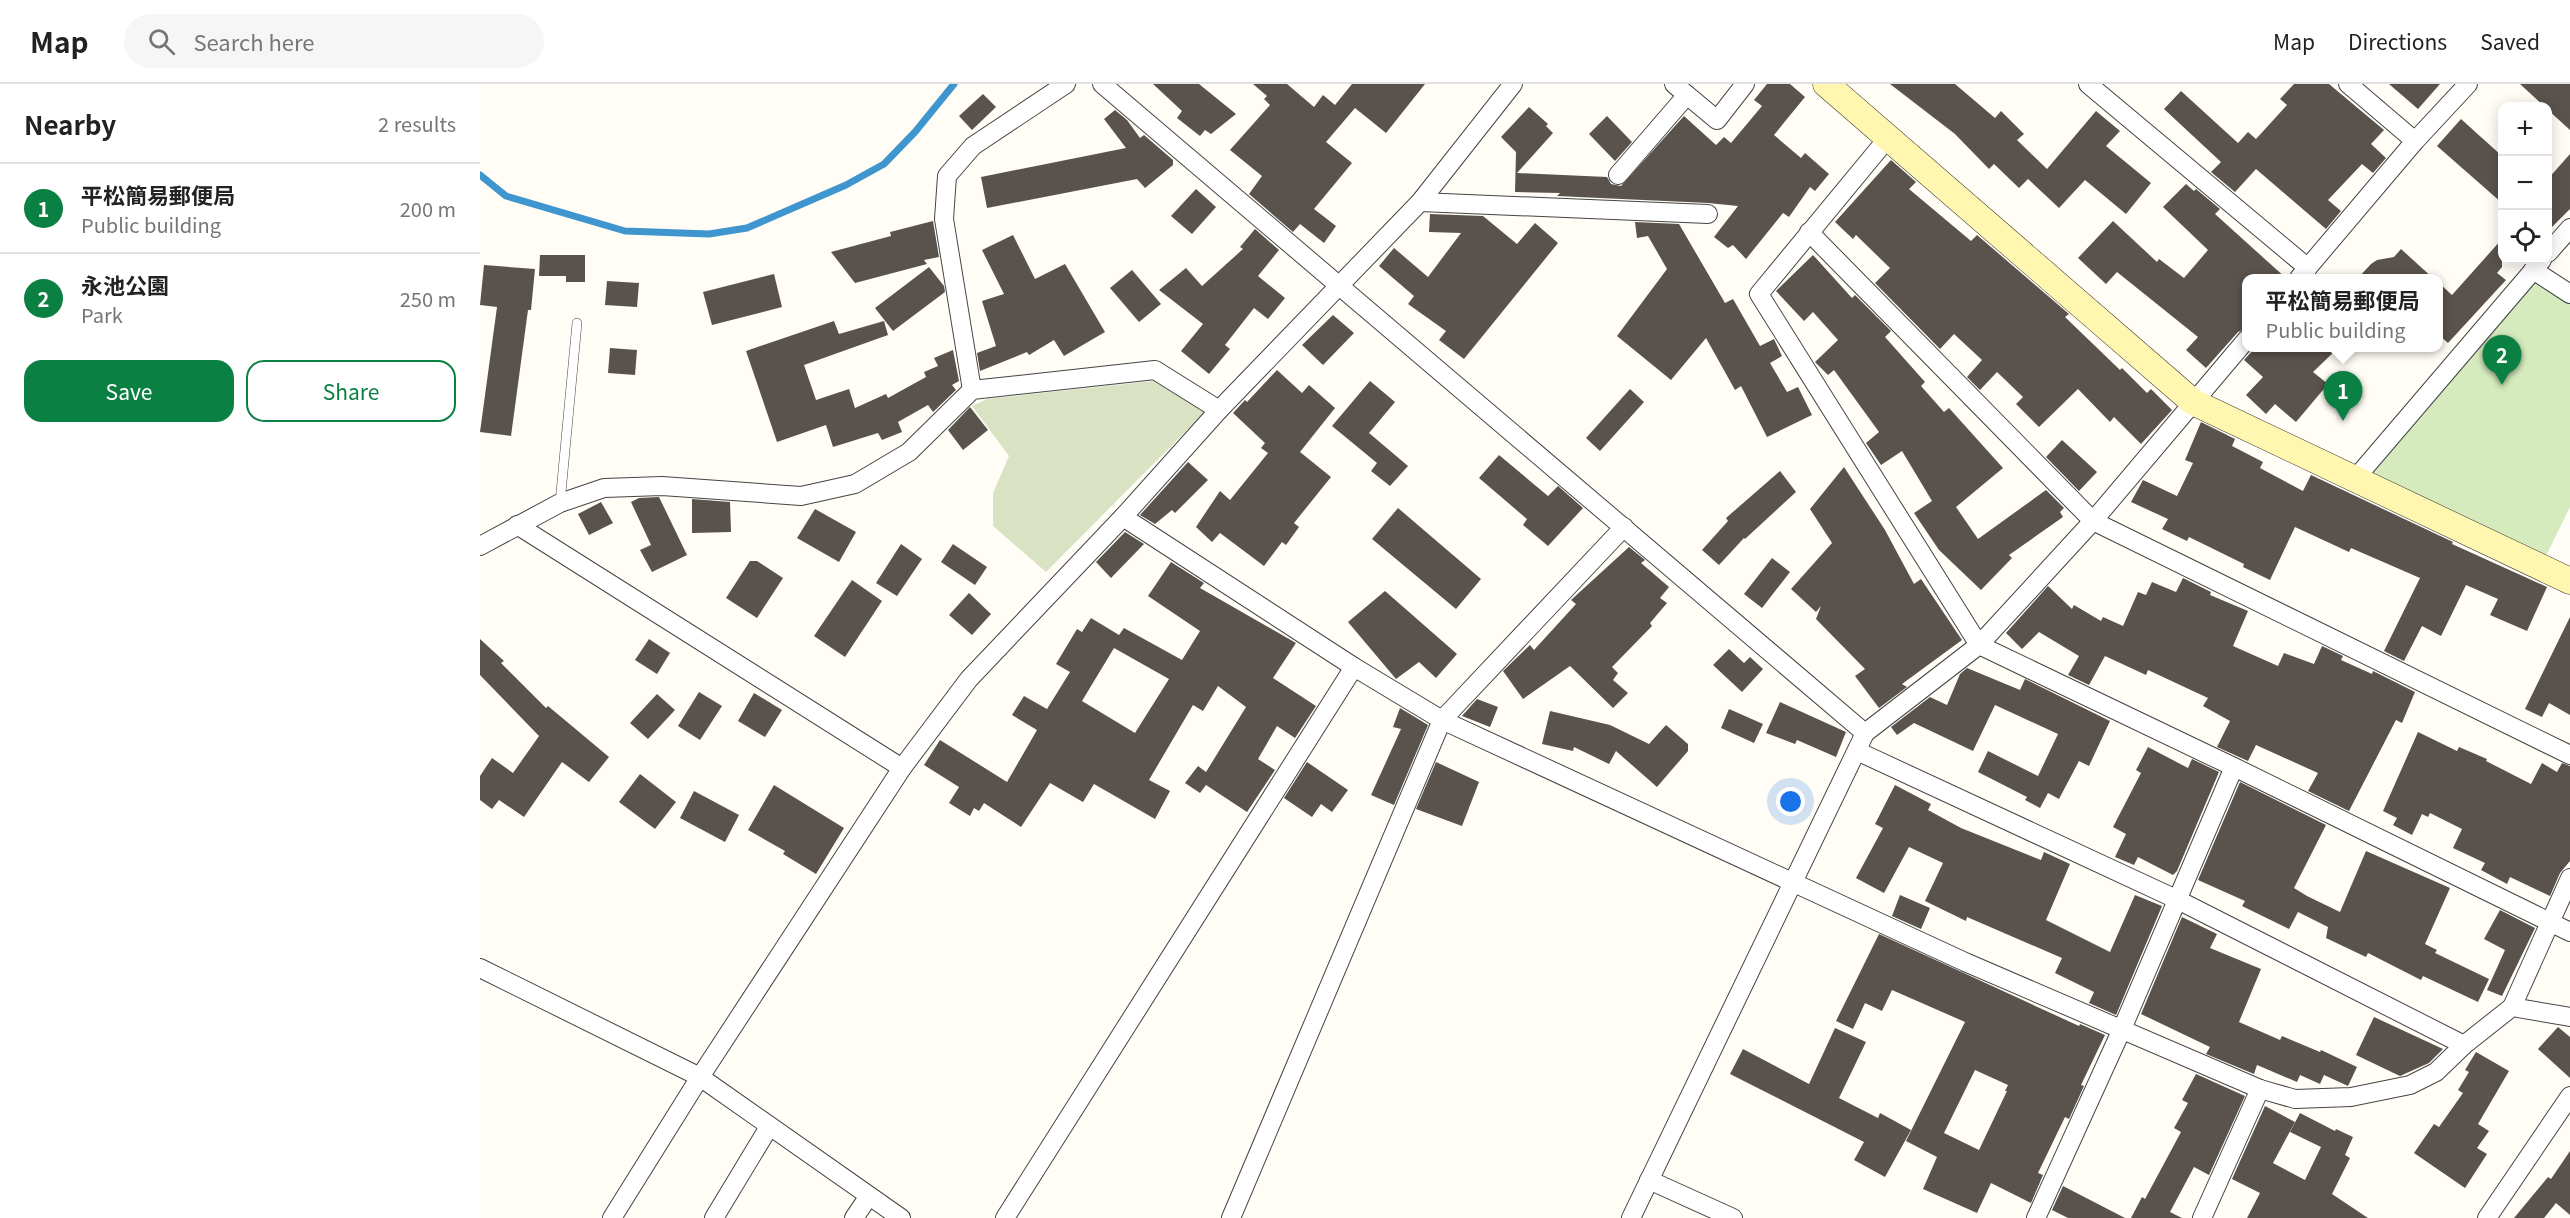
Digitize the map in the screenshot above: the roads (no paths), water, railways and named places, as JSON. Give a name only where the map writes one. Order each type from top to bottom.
[{"type":"street","points":[[972,390],[944,219],[947,176],[973,146],[1066,84]]},
{"type":"street","points":[[1102,84],[1865,733]]},
{"type":"street","points":[[612,1218],[700,1077],[902,768],[969,679],[1123,516],[1219,410],[1420,202],[1513,84]]},
{"type":"street","points":[[1618,175],[1680,90],[1717,120],[1745,84]]},
{"type":"street","points":[[1826,84],[2193,402],[2570,581]]},
{"type":"street","points":[[2088,84],[2303,273],[2415,141],[2468,84]]},
{"type":"street","points":[[2348,84],[2415,141]]},
{"type":"street","points":[[1887,138],[1759,294],[1979,645],[2570,932]]},
{"type":"street","points":[[1420,202],[1708,214]]},
{"type":"street","points":[[2552,248],[2570,228]]},
{"type":"street","points":[[1809,232],[2093,521],[2570,755]]},
{"type":"street","points":[[2355,479],[2537,265],[2568,290]]},
{"type":"street","points":[[1631,1218],[1865,733],[1979,645],[2093,521],[2242,345]]},
{"type":"street","points":[[480,546],[560,503],[604,488],[662,486],[801,496],[855,484],[909,452],[972,390],[1155,370],[1219,410]]},
{"type":"street","points":[[1123,516],[1354,667],[1442,720],[1965,962],[2260,1089],[2295,1099],[2351,1097],[2410,1085],[2436,1072],[2464,1045],[2512,1007],[2570,878]]},
{"type":"street","points":[[517,525],[902,768]]},
{"type":"street","points":[[1230,1218],[1442,720],[1623,527]]},
{"type":"street","points":[[1005,1218],[1354,667]]},
{"type":"street","points":[[1857,751],[2176,898],[2464,1045]]},
{"type":"street","points":[[2036,1218],[2122,1029],[2176,898],[2234,767]]},
{"type":"street","points":[[480,968],[700,1077],[901,1218]]},
{"type":"street","points":[[2512,1007],[2570,1017]]},
{"type":"street","points":[[2202,1218],[2260,1089]]},
{"type":"street","points":[[2487,1218],[2570,1096]]},
{"type":"street","points":[[714,1218],[769,1127]]},
{"type":"street","points":[[1649,1180],[1733,1218]]},
{"type":"street","points":[[854,1218],[868,1196]]},
{"type":"lane","points":[[560,503],[577,323]]},
{"type":"waterway","points":[[480,175],[506,196],[625,231],[709,234],[747,228],[846,185],[884,164],[915,132],[954,84]]},
{"type":"place","name":"永池公園","points":[[2502,385]]},
{"type":"place","name":"平松簡易郵便局","points":[[2343,421]]}]
